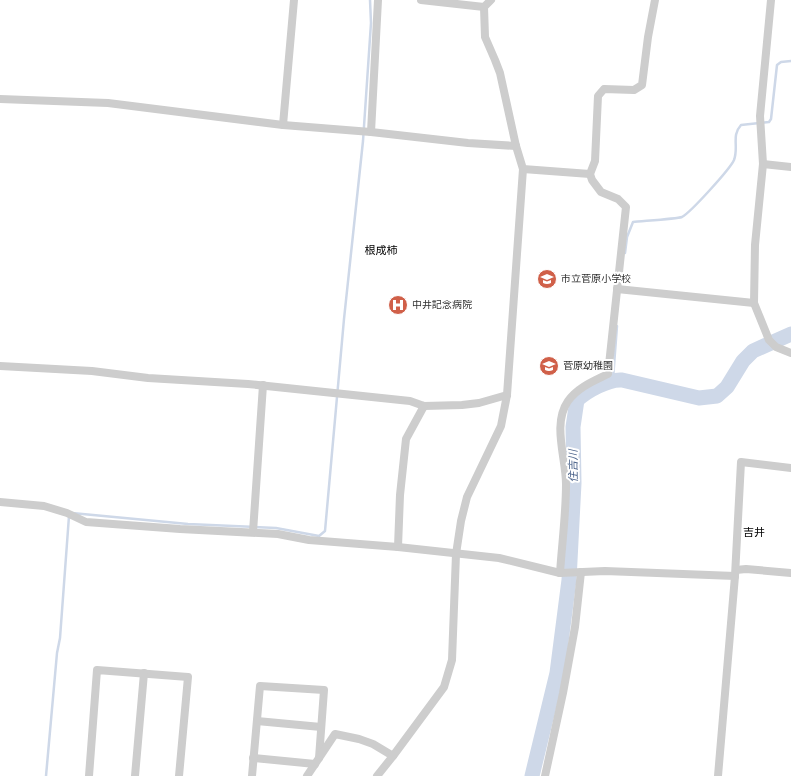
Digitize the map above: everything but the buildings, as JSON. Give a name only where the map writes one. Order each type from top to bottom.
[{"type":"street","points":[[283,125],[294,0]]},
{"type":"street","points":[[366,131],[378,0]]},
{"type":"street","points":[[421,0],[484,7]]},
{"type":"street","points":[[377,776],[444,687],[452,660],[456,554],[461,521],[467,496],[501,426],[507,395],[523,169],[516,146],[500,73],[485,37],[484,7],[491,0]]},
{"type":"street","points":[[560,573],[566,483],[561,429],[563,412],[568,400],[580,388],[608,374],[626,207],[618,199],[601,192],[592,180],[590,174],[596,161],[598,96],[604,89],[634,90],[642,85],[655,0]]},
{"type":"street","points":[[771,0],[760,116],[763,164],[755,245],[754,303],[769,340],[776,347],[791,353]]},
{"type":"street","points":[[0,99],[108,103],[283,125],[366,131],[468,143],[516,146]]},
{"type":"street","points":[[763,164],[791,167]]},
{"type":"street","points":[[523,169],[590,174]]},
{"type":"street","points":[[617,289],[754,303]]},
{"type":"street","points":[[0,366],[92,371],[148,378],[263,385],[410,401],[424,406],[479,403],[507,395]]},
{"type":"street","points":[[253,528],[263,385]]},
{"type":"street","points":[[398,547],[400,495],[406,439],[424,406]]},
{"type":"street","points":[[718,776],[736,573],[741,462],[791,468]]},
{"type":"street","points":[[0,502],[44,506],[70,514],[86,522],[180,529],[253,528],[309,540],[398,547],[499,558],[560,573],[604,571],[736,573],[746,569],[791,573]]},
{"type":"street","points":[[545,776],[563,693],[575,627],[581,572]]},
{"type":"street","points":[[89,776],[97,670],[188,677],[179,776]]},
{"type":"street","points":[[135,776],[144,673]]},
{"type":"street","points":[[252,776],[260,686],[324,690],[317,761]]},
{"type":"street","points":[[257,721],[321,726]]},
{"type":"street","points":[[307,776],[335,734],[359,739],[373,744],[393,756]]},
{"type":"street","points":[[253,758],[317,761]]},
{"type":"waterway","points":[[72,513],[188,524],[276,528],[319,536],[325,531],[344,319],[363,141],[371,23],[370,0]]},
{"type":"waterway","points":[[625,253],[627,237],[633,222],[682,217],[718,181],[734,160],[736,151],[736,133],[741,125],[769,122],[771,119],[777,65],[781,62],[791,61]]},
{"type":"waterway","points":[[613,379],[617,326]]},
{"type":"waterway","name":"住吉川","points":[[532,776],[557,673],[569,580],[574,483],[573,427],[577,400],[598,386],[616,380],[622,380],[699,398],[717,396],[727,387],[743,361],[753,351],[791,334]]},
{"type":"waterway","points":[[46,776],[57,653],[60,638],[69,516]]},
{"type":"place","name":"市立菅原小学校","points":[[547,279]]},
{"type":"place","name":"中井記念病院","points":[[398,305]]},
{"type":"place","name":"菅原幼稚園","points":[[549,366]]},
{"type":"district","name":"根成柿","points":[[381,251]]},
{"type":"district","name":"吉井","points":[[754,533]]}]
